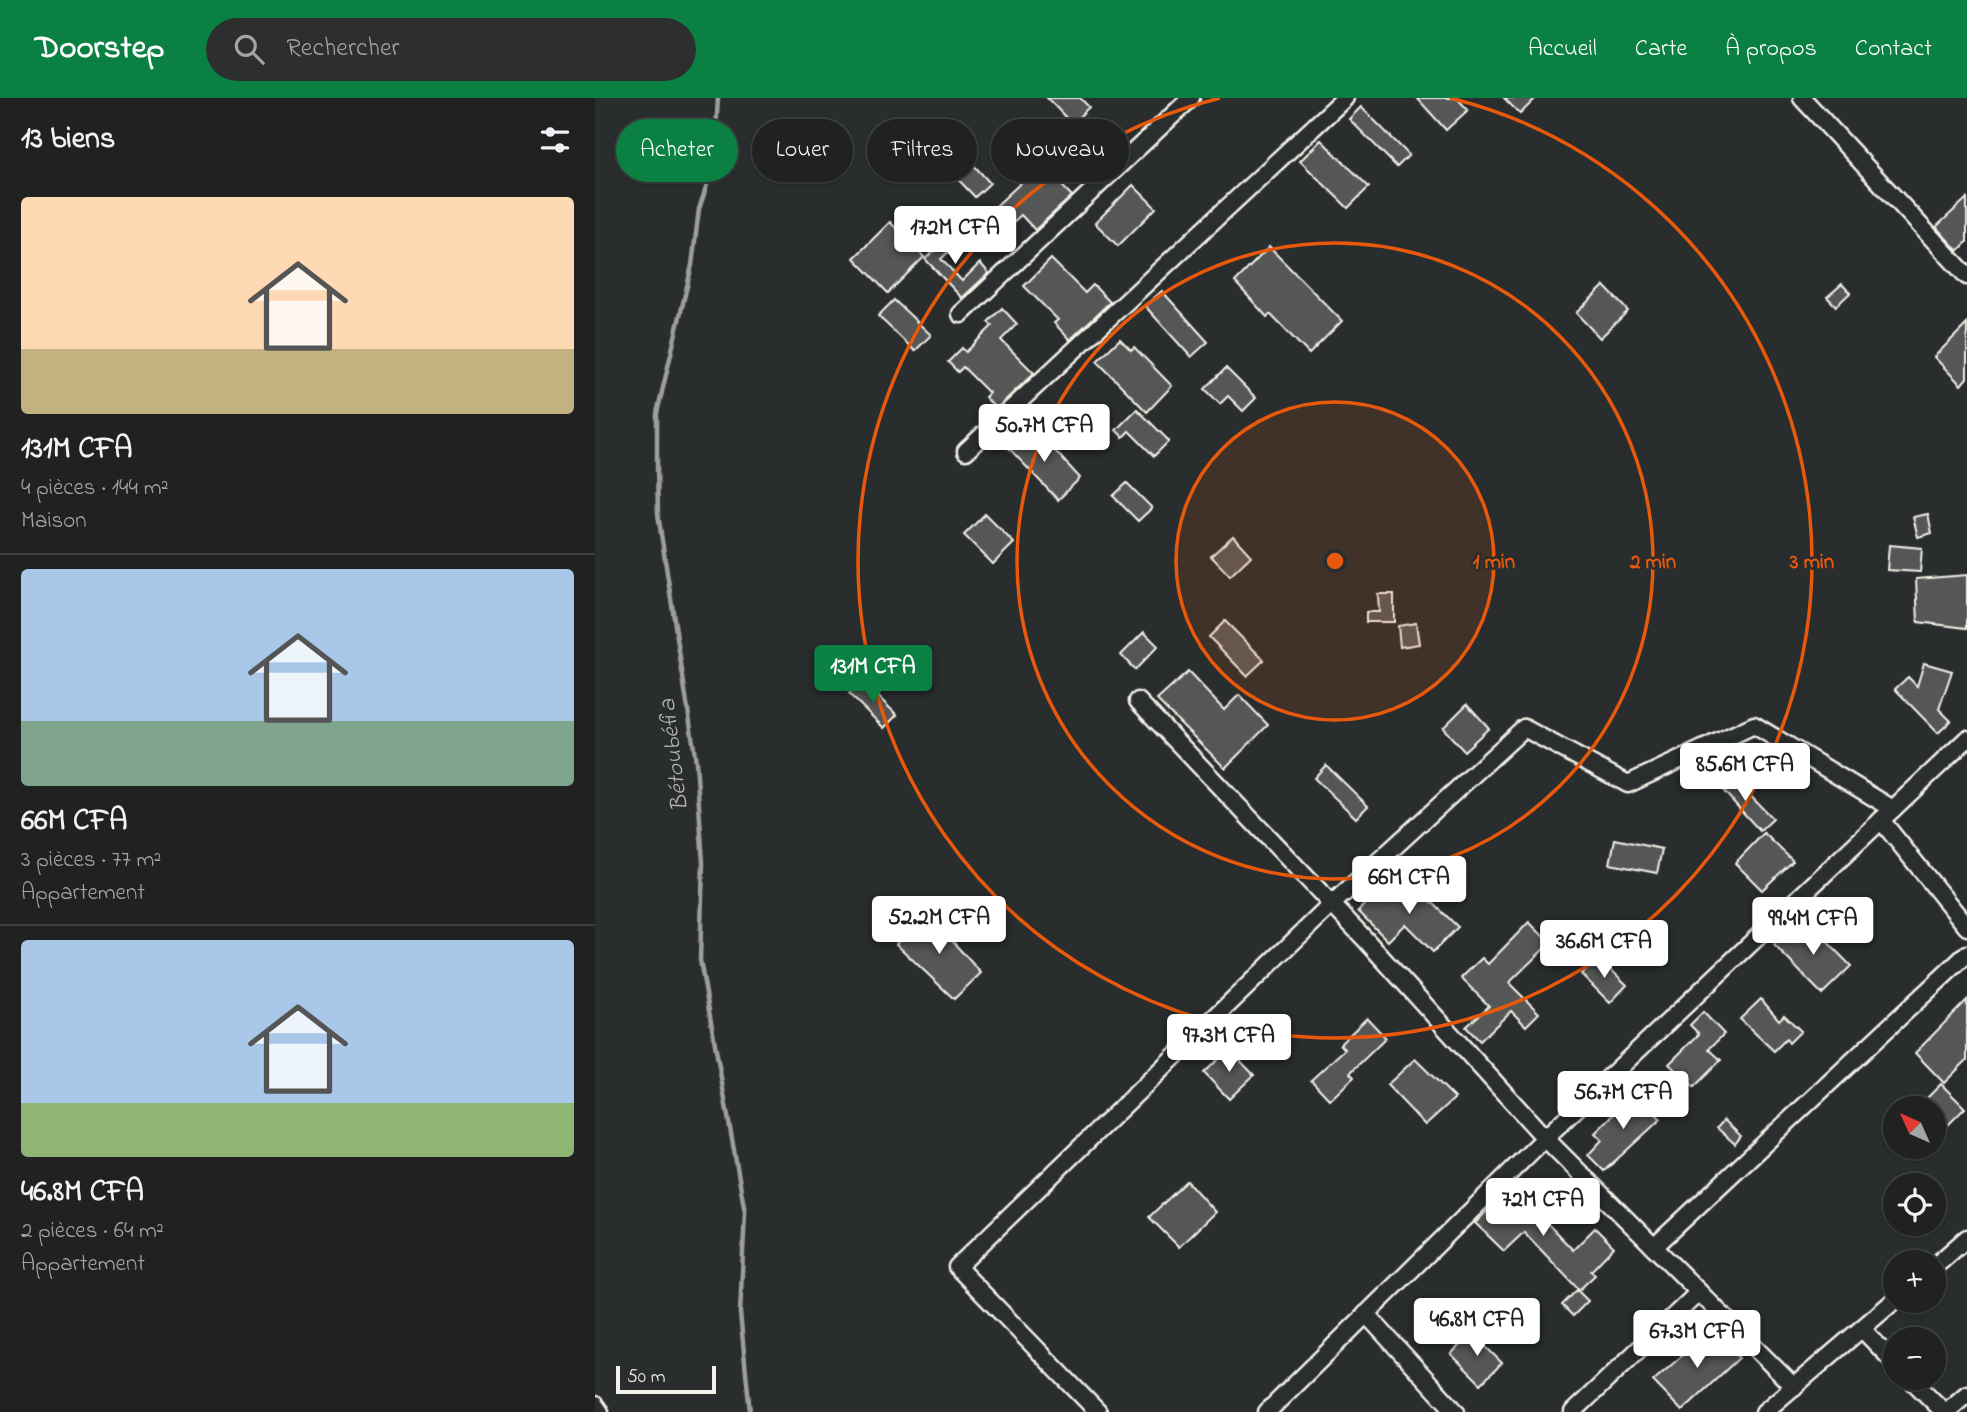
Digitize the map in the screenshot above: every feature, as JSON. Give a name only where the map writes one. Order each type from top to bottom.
[{"type":"street","points":[[961,314],[1191,98]]},
{"type":"street","points":[[966,451],[1345,98]]},
{"type":"street","points":[[1802,98],[1967,276]]},
{"type":"street","points":[[1138,701],[1332,904],[1545,1138],[1794,1387]]},
{"type":"street","points":[[1098,1412],[957,1267],[1332,904],[1524,728],[1628,784],[1754,725],[1887,815],[1967,927]]},
{"type":"street","points":[[1267,1412],[1545,1138],[1967,739]]},
{"type":"street","points":[[1654,1247],[1967,954]]},
{"type":"street","points":[[1946,1256],[1967,1238]]},
{"type":"street","points":[[1573,1412],[1699,1292]]},
{"type":"street","points":[[1764,1412],[1883,1311]]},
{"type":"street","points":[[1366,1314],[1456,1412]]},
{"type":"street","points":[[1862,1329],[1883,1351]]},
{"type":"street","points":[[1922,1390],[1945,1412],[1967,1394]]},
{"type":"street","points":[[595,1405],[600,1412]]},
{"type":"building","points":[[1047,98],[1080,98],[1089,107],[1077,119],[1067,119]]},
{"type":"building","points":[[1417,98],[1457,98],[1468,110],[1446,130]]},
{"type":"building","points":[[1504,98],[1536,98],[1520,114]]},
{"type":"building","points":[[1361,107],[1409,155],[1397,167],[1349,119]]},
{"type":"building","points":[[1321,140],[1369,187],[1348,208],[1300,161]]},
{"type":"building","points":[[977,169],[990,183],[975,197],[961,182],[977,182]]},
{"type":"building","points":[[1022,182],[1058,182],[1072,196],[1035,230],[1021,215],[984,249],[968,232]]},
{"type":"building","points":[[1133,185],[1156,208],[1118,246],[1095,223]]},
{"type":"building","points":[[1967,198],[1967,242],[1958,251],[1936,227]]},
{"type":"building","points":[[890,222],[924,257],[888,293],[854,258]]},
{"type":"building","points":[[961,226],[968,233],[941,259],[962,281],[980,263],[989,273],[962,298],[925,259]]},
{"type":"building","points":[[1269,247],[1342,321],[1309,354],[1270,314],[1267,317],[1235,282]]},
{"type":"building","points":[[1051,259],[1085,293],[1093,285],[1110,302],[1070,340],[1054,323],[1058,320],[1024,286]]},
{"type":"building","points":[[1842,284],[1850,293],[1836,306],[1827,297]]},
{"type":"building","points":[[1604,286],[1628,311],[1600,338],[1576,313]]},
{"type":"building","points":[[1162,291],[1208,342],[1191,357],[1145,306]]},
{"type":"building","points":[[894,300],[931,335],[915,351],[878,316]]},
{"type":"building","points":[[1002,308],[1017,324],[1001,340],[1034,373],[996,409],[985,397],[989,393],[963,367],[958,372],[948,362],[962,348],[966,352],[992,326],[988,322]]},
{"type":"building","points":[[1967,324],[1967,378],[1961,385],[1934,357]]},
{"type":"building","points":[[1120,339],[1131,350],[1134,347],[1172,386],[1147,412],[1097,361]]},
{"type":"building","points":[[1226,368],[1256,398],[1243,411],[1228,396],[1220,404],[1205,389]]},
{"type":"building","points":[[1137,409],[1169,441],[1154,456],[1129,431],[1123,437],[1116,430]]},
{"type":"building","points":[[1036,430],[1080,478],[1058,500],[1004,443],[1012,435],[1022,444]]},
{"type":"building","points":[[1127,483],[1152,508],[1138,521],[1113,496]]},
{"type":"building","points":[[985,514],[1014,543],[993,564],[964,535]]},
{"type":"building","points":[[1928,514],[1932,533],[1918,537],[1913,517]]},
{"type":"building","points":[[1233,536],[1251,556],[1230,576],[1211,556]]},
{"type":"building","points":[[1889,545],[1922,548],[1920,572],[1887,570]]},
{"type":"building","points":[[1967,575],[1967,628],[1918,622],[1916,579]]},
{"type":"building","points":[[1378,594],[1394,594],[1394,622],[1366,622],[1366,612],[1379,612]]},
{"type":"building","points":[[1225,621],[1264,660],[1247,676],[1209,637]]},
{"type":"building","points":[[1416,623],[1419,644],[1400,647],[1398,626]]},
{"type":"building","points":[[1144,632],[1158,646],[1135,670],[1121,655]]},
{"type":"building","points":[[1924,663],[1952,671],[1939,709],[1951,721],[1938,733],[1895,689],[1908,677],[1917,686]]},
{"type":"building","points":[[1188,672],[1224,710],[1239,695],[1268,725],[1225,768],[1157,700]]},
{"type":"building","points":[[862,681],[897,715],[884,728],[849,694]]},
{"type":"building","points":[[1467,704],[1489,728],[1464,751],[1443,728]]},
{"type":"building","points":[[1326,765],[1368,806],[1356,818],[1314,778]]},
{"type":"building","points":[[1729,774],[1773,819],[1760,831],[1718,785]]},
{"type":"building","points":[[1764,833],[1793,861],[1762,890],[1735,863]]},
{"type":"building","points":[[1615,839],[1662,849],[1657,873],[1610,864]]},
{"type":"building","points":[[1407,878],[1458,927],[1433,952],[1405,924],[1388,941],[1358,911],[1373,896],[1380,903]]},
{"type":"building","points":[[927,913],[981,973],[954,999],[896,944]]},
{"type":"building","points":[[1529,922],[1550,943],[1509,983],[1539,1013],[1526,1026],[1511,1011],[1480,1041],[1466,1027],[1489,1006],[1461,978],[1482,958],[1488,964]]},
{"type":"building","points":[[1808,922],[1851,966],[1822,994],[1774,945],[1789,930],[1795,935]]},
{"type":"building","points":[[1598,957],[1627,985],[1610,1003],[1581,974]]},
{"type":"building","points":[[1761,999],[1779,1020],[1784,1015],[1801,1031],[1789,1043],[1786,1039],[1774,1051],[1740,1019]]},
{"type":"building","points":[[1967,1000],[1967,1060],[1944,1083],[1915,1053]]},
{"type":"building","points":[[1703,1012],[1724,1034],[1709,1049],[1721,1060],[1694,1087],[1669,1064],[1699,1034],[1690,1025]]},
{"type":"building","points":[[1367,1018],[1386,1038],[1350,1073],[1354,1077],[1330,1100],[1311,1080],[1345,1049],[1340,1044]]},
{"type":"building","points":[[1229,1049],[1254,1075],[1229,1099],[1204,1073]]},
{"type":"building","points":[[1415,1059],[1455,1098],[1425,1125],[1387,1085]]},
{"type":"building","points":[[1941,1084],[1965,1108],[1947,1126],[1946,1096],[1929,1096]]},
{"type":"building","points":[[1635,1093],[1661,1119],[1604,1171],[1588,1155],[1602,1140],[1595,1133]]},
{"type":"building","points":[[1724,1120],[1741,1136],[1735,1144],[1717,1128]]},
{"type":"building","points":[[1187,1181],[1215,1212],[1179,1247],[1149,1217]]},
{"type":"building","points":[[1512,1187],[1573,1250],[1595,1228],[1614,1247],[1591,1271],[1595,1275],[1579,1290],[1524,1232],[1504,1251],[1475,1223]]},
{"type":"building","points":[[1577,1290],[1588,1301],[1573,1316],[1562,1305]]},
{"type":"building","points":[[1714,1328],[1739,1358],[1682,1411],[1653,1381]]},
{"type":"building","points":[[1472,1333],[1502,1363],[1481,1384],[1451,1354]]},
{"type":"waterway","name":"Bétoubéfia","points":[[718,98],[714,164],[699,209],[692,265],[657,413],[658,514],[696,762],[703,863],[700,960],[745,1212],[740,1313],[750,1412]]}]
